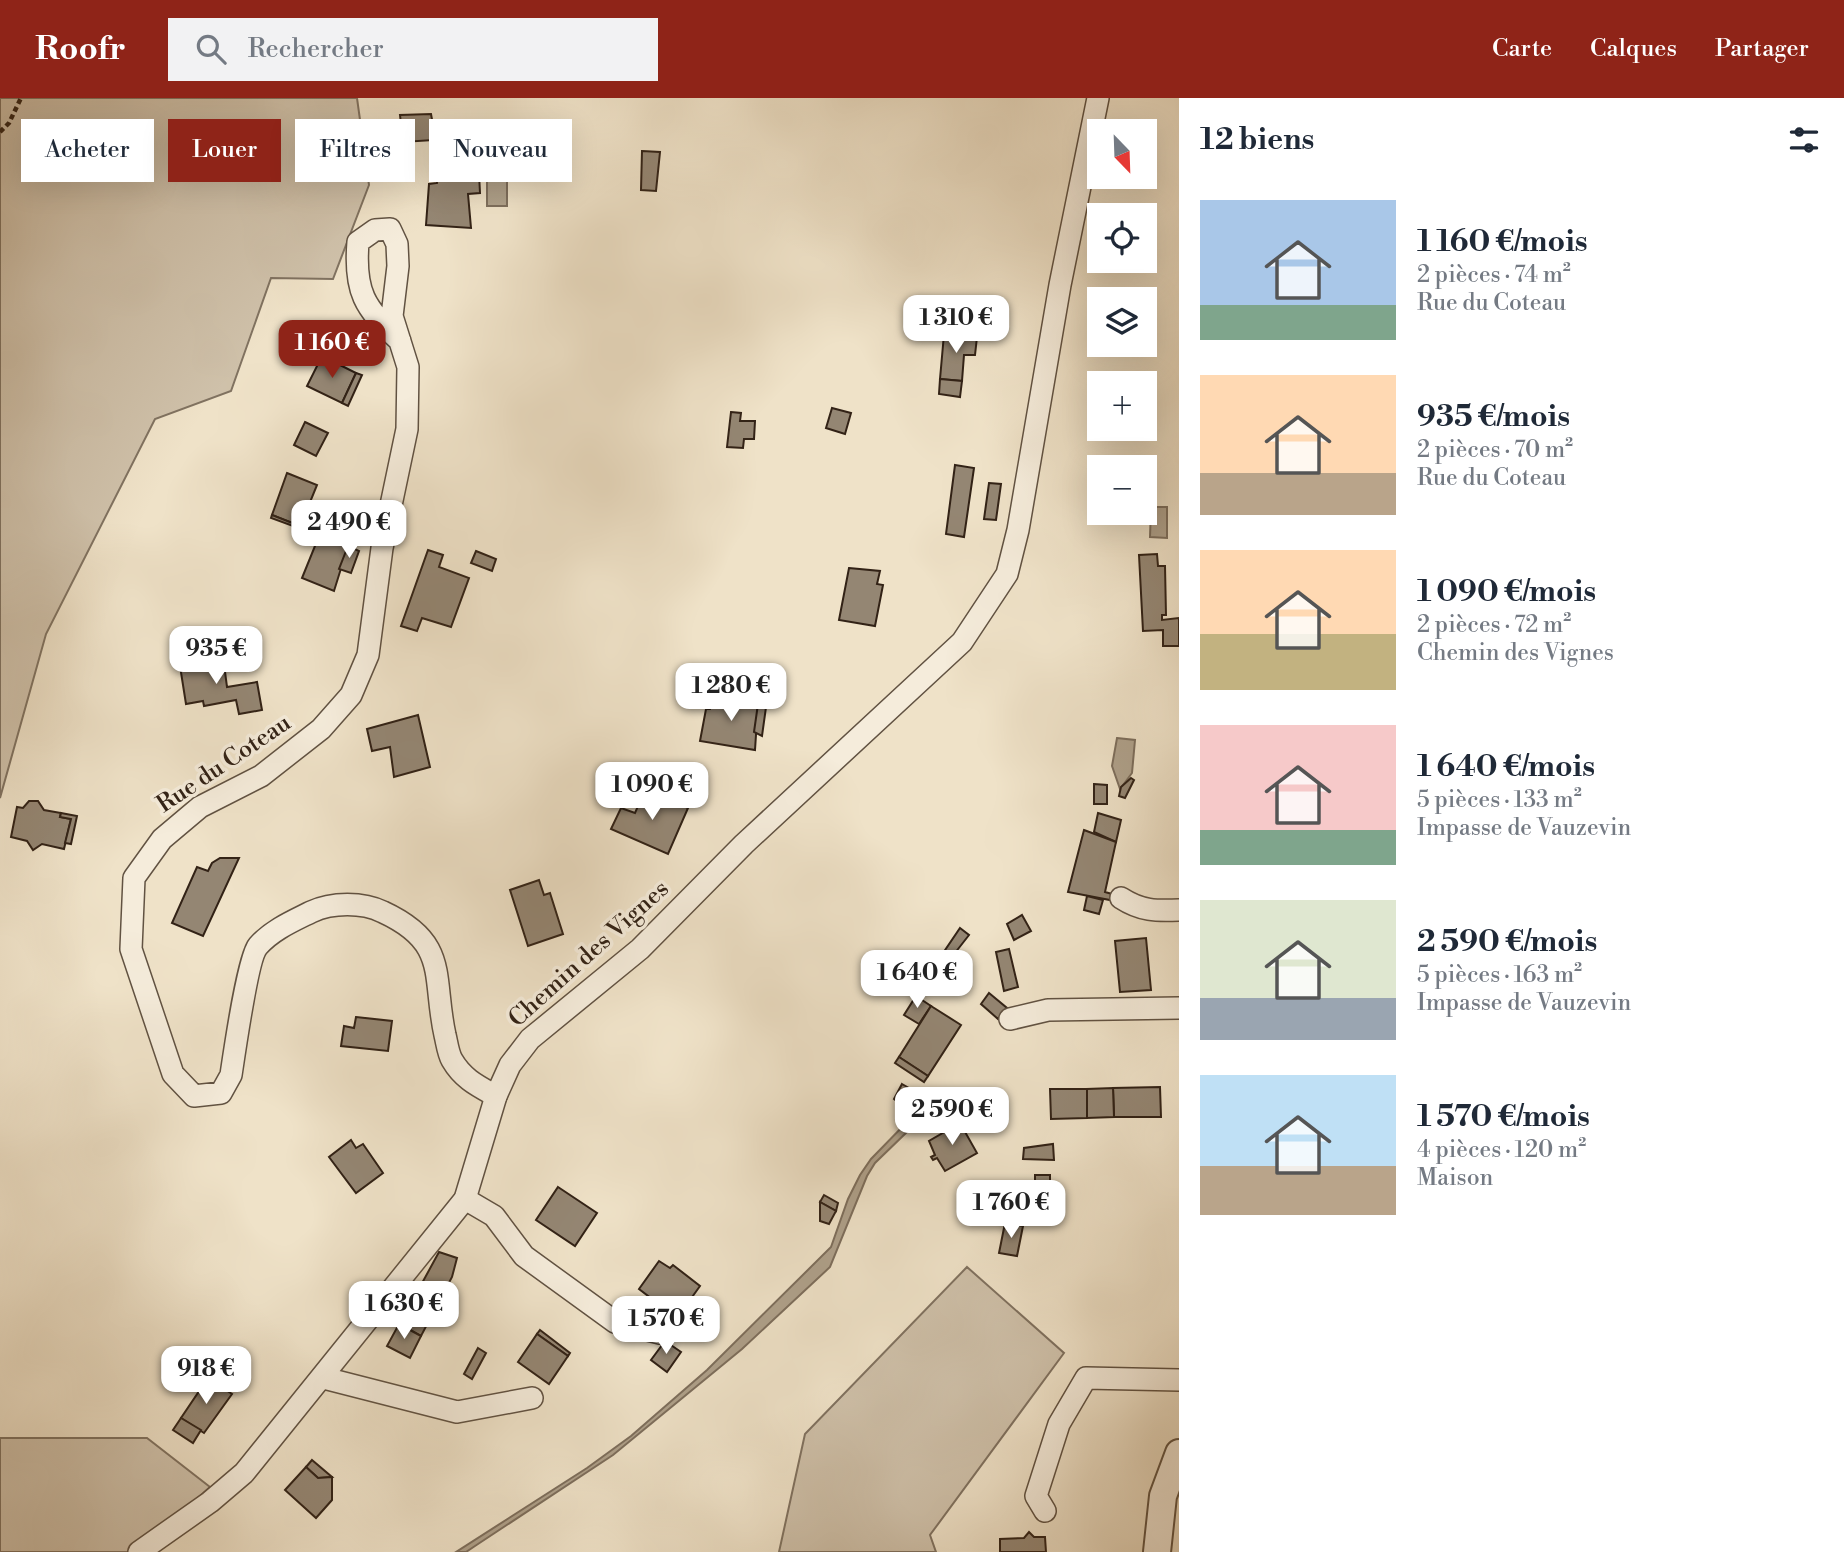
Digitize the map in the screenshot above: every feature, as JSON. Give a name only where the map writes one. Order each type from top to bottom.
[{"type":"street","name":"Chemin des Vignes","points":[[139,1552],[210,1502],[244,1473],[324,1378],[465,1199],[496,1096],[510,1065],[530,1039],[640,949],[744,844],[962,642],[986,610],[1007,574],[1018,530],[1060,285],[1098,98]]},
{"type":"street","name":"Rue du Coteau","points":[[400,341],[378,321],[365,303],[357,283],[358,242],[375,230],[390,229],[397,244],[396,294],[392,316],[400,341],[408,367],[407,429],[382,548],[368,655],[351,695],[321,729],[261,776],[200,807],[162,839],[134,878],[131,949],[173,1074],[194,1096],[221,1093],[230,1075],[256,948],[283,926],[321,908],[368,905],[402,921],[425,943],[437,967],[442,992],[442,1018],[451,1058],[465,1079],[496,1096]]},
{"type":"street","points":[[1121,898],[1136,908],[1152,911],[1179,909]]},
{"type":"street","points":[[1010,1018],[1048,1010],[1179,1008]]},
{"type":"street","points":[[465,1199],[494,1216],[524,1256],[615,1322],[660,1333]]},
{"type":"street","points":[[324,1378],[457,1412],[532,1398]]},
{"type":"street","points":[[1045,1511],[1036,1496],[1059,1424],[1086,1378],[1179,1380]]},
{"type":"street","points":[[1157,1552],[1163,1496],[1179,1453]]},
{"type":"path","points":[[0,132],[9,123],[21,98]]},
{"type":"shaded area","points":[[0,98],[357,98],[360,119],[295,119],[295,182],[369,182],[333,279],[271,278],[231,391],[155,419],[46,634],[0,798]]},
{"type":"shaded area","points":[[487,182],[507,182],[507,206],[487,206]]},
{"type":"shaded area","points":[[1157,507],[1167,507],[1167,538],[1150,537],[1150,525],[1157,525]]},
{"type":"shaded area","points":[[1117,738],[1135,740],[1132,773],[1120,789],[1112,766]]},
{"type":"shaded area","points":[[906,1123],[910,1129],[875,1163],[867,1176],[830,1267],[742,1349],[613,1455],[466,1552],[456,1552],[587,1468],[631,1436],[707,1370],[831,1247],[848,1199],[860,1175],[871,1159]]},
{"type":"shaded area","points":[[967,1267],[1064,1353],[930,1535],[936,1552],[779,1552],[805,1434]]},
{"type":"shaded area","points":[[0,1438],[147,1438],[210,1487],[137,1552],[0,1552]]},
{"type":"building","points":[[431,114],[429,140],[415,141],[415,119],[400,119],[400,115]]},
{"type":"building","points":[[642,151],[660,152],[656,191],[641,190]]},
{"type":"building","points":[[479,182],[480,193],[468,194],[471,228],[426,225],[429,184]]},
{"type":"building","points":[[944,334],[977,337],[975,355],[964,355],[962,381],[940,379]]},
{"type":"building","points":[[322,356],[356,373],[342,403],[307,386]]},
{"type":"building","points":[[356,373],[362,375],[348,406],[342,403]]},
{"type":"building","points":[[940,379],[962,381],[960,397],[939,394]]},
{"type":"building","points":[[832,408],[851,413],[845,434],[826,428]]},
{"type":"building","points":[[731,412],[741,413],[740,421],[755,421],[754,439],[744,439],[743,448],[727,447]]},
{"type":"building","points":[[305,422],[328,433],[316,456],[294,445]]},
{"type":"building","points":[[955,465],[974,468],[964,537],[946,534]]},
{"type":"building","points":[[287,473],[317,485],[308,507],[312,508],[305,528],[272,515]]},
{"type":"building","points":[[989,483],[1001,484],[996,520],[984,519]]},
{"type":"building","points":[[272,515],[305,528],[304,530],[271,518]]},
{"type":"building","points":[[319,536],[348,546],[334,591],[302,578]]},
{"type":"building","points":[[348,546],[359,551],[351,573],[339,569]]},
{"type":"building","points":[[428,550],[443,555],[439,567],[469,578],[451,627],[422,618],[417,631],[401,626]]},
{"type":"building","points":[[476,551],[496,559],[492,571],[471,563]]},
{"type":"building","points":[[1157,554],[1158,566],[1165,566],[1166,615],[1162,615],[1162,620],[1179,618],[1179,646],[1163,646],[1163,630],[1143,631],[1139,555]]},
{"type":"building","points":[[849,568],[880,571],[877,584],[883,585],[875,626],[839,620]]},
{"type":"building","points":[[207,650],[209,666],[224,664],[227,687],[257,682],[262,710],[239,714],[236,700],[204,706],[203,701],[186,704],[180,666],[191,664],[189,653]]},
{"type":"building","points":[[713,696],[758,704],[755,750],[700,741],[706,709],[710,709]]},
{"type":"building","points":[[755,698],[767,700],[762,736],[754,732],[758,704],[754,704]]},
{"type":"building","points":[[418,715],[430,767],[394,777],[390,747],[372,751],[367,729]]},
{"type":"building","points":[[1131,778],[1134,780],[1125,798],[1119,796],[1121,787]]},
{"type":"building","points":[[1094,784],[1107,785],[1107,804],[1094,804]]},
{"type":"building","points":[[645,790],[688,808],[668,854],[611,829],[621,808],[635,813]]},
{"type":"building","points":[[29,801],[38,801],[44,810],[61,813],[60,817],[71,819],[64,849],[42,844],[33,850],[27,841],[11,837],[17,807],[23,808]]},
{"type":"building","points":[[61,813],[77,816],[71,844],[65,843],[71,819],[60,817]]},
{"type":"building","points":[[1098,813],[1121,820],[1116,842],[1094,832]]},
{"type":"building","points":[[1084,830],[1116,842],[1105,892],[1112,894],[1110,900],[1068,892]]},
{"type":"building","points":[[220,858],[239,858],[203,936],[172,923],[197,867],[208,871],[212,863]]},
{"type":"building","points":[[539,880],[544,895],[550,893],[563,934],[528,946],[510,890]]},
{"type":"building","points":[[1087,896],[1103,900],[1099,914],[1084,910]]},
{"type":"building","points":[[1022,915],[1031,931],[1014,940],[1007,924]]},
{"type":"building","points":[[960,928],[969,935],[944,967],[937,962]]},
{"type":"building","points":[[1146,938],[1151,990],[1120,992],[1115,941]]},
{"type":"building","points":[[1009,949],[1018,987],[1004,991],[996,952]]},
{"type":"building","points":[[989,993],[1007,1008],[998,1019],[981,1004]]},
{"type":"building","points":[[916,996],[931,1006],[919,1024],[904,1015]]},
{"type":"building","points":[[931,1006],[961,1025],[928,1076],[899,1057]]},
{"type":"building","points":[[356,1017],[392,1021],[388,1051],[341,1046],[344,1026],[354,1028]]},
{"type":"building","points":[[899,1057],[928,1076],[924,1082],[895,1063]]},
{"type":"building","points":[[902,1084],[926,1098],[910,1112],[894,1099]]},
{"type":"building","points":[[1160,1087],[1161,1117],[1114,1117],[1113,1088]]},
{"type":"building","points":[[1113,1088],[1114,1117],[1087,1118],[1087,1089]]},
{"type":"building","points":[[1050,1089],[1087,1089],[1087,1118],[1051,1119]]},
{"type":"building","points":[[960,1123],[977,1153],[945,1171],[937,1158],[933,1160],[931,1157],[935,1155],[929,1141]]},
{"type":"building","points":[[351,1140],[356,1148],[363,1144],[383,1173],[356,1193],[329,1157]]},
{"type":"building","points":[[1053,1144],[1054,1160],[1023,1159],[1024,1148]]},
{"type":"building","points":[[1035,1175],[1050,1175],[1050,1196],[1035,1196]]},
{"type":"building","points":[[558,1187],[597,1213],[575,1246],[536,1220]]},
{"type":"building","points":[[824,1195],[838,1203],[836,1211],[820,1202]]},
{"type":"building","points":[[820,1202],[836,1211],[829,1224],[820,1221]]},
{"type":"building","points":[[1005,1223],[1023,1226],[1017,1256],[999,1253]]},
{"type":"building","points":[[439,1252],[457,1258],[452,1277],[421,1336],[388,1318],[402,1291],[415,1296]]},
{"type":"building","points":[[659,1261],[670,1268],[673,1265],[700,1286],[677,1318],[639,1289]]},
{"type":"building","points":[[399,1324],[421,1336],[410,1358],[387,1346]]},
{"type":"building","points":[[540,1330],[570,1353],[568,1356],[537,1334]]},
{"type":"building","points":[[537,1334],[568,1356],[549,1384],[518,1362]]},
{"type":"building","points":[[665,1341],[681,1352],[667,1372],[651,1360]]},
{"type":"building","points":[[478,1348],[486,1353],[472,1379],[464,1374]]},
{"type":"building","points":[[208,1378],[232,1394],[204,1433],[181,1418]]},
{"type":"building","points":[[181,1418],[201,1430],[193,1443],[173,1430]]},
{"type":"building","points":[[312,1460],[332,1477],[318,1478],[306,1467]]},
{"type":"building","points":[[306,1467],[318,1478],[332,1477],[332,1500],[316,1518],[285,1490]]},
{"type":"building","points":[[1029,1532],[1034,1537],[1045,1537],[1046,1552],[1000,1552],[1000,1539],[1024,1538]]}]
